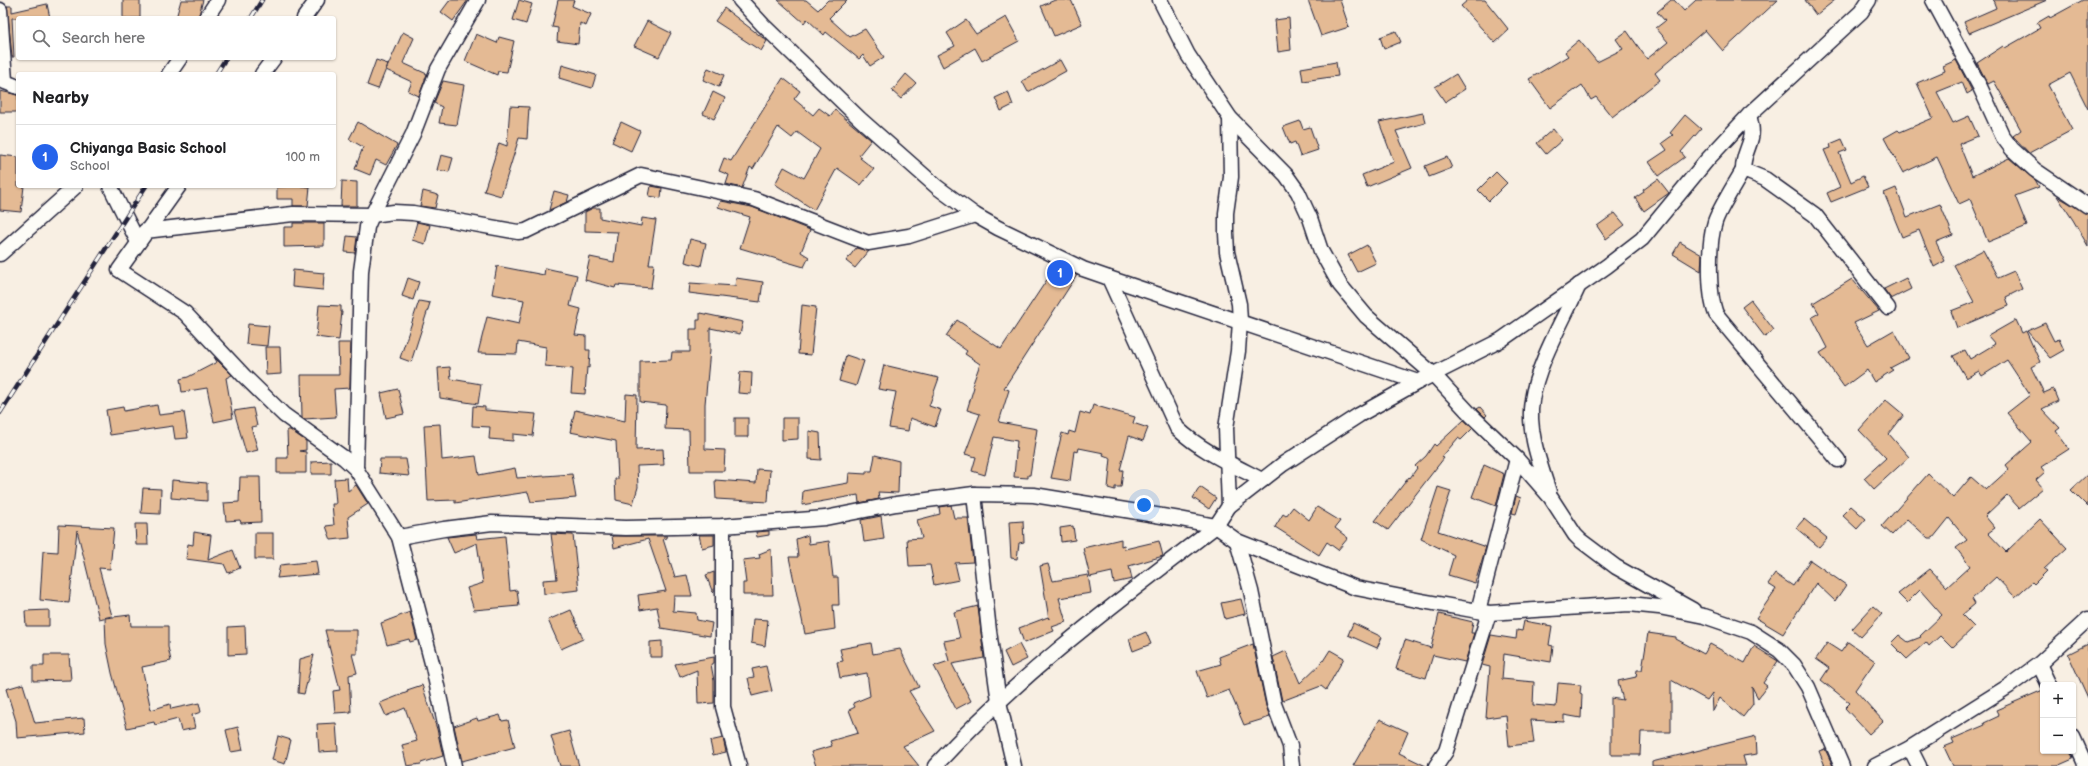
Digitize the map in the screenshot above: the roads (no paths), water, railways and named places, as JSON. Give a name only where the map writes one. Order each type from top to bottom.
[{"type":"street","points":[[207,16],[218,0]]},
{"type":"street","points":[[305,16],[317,0]]},
{"type":"street","points":[[356,469],[361,271],[367,227],[413,134],[438,69],[478,0]]},
{"type":"street","points":[[740,0],[763,25],[860,119],[937,188],[975,215],[1083,268],[1108,278],[1240,321],[1418,382]]},
{"type":"street","points":[[1160,0],[1188,56],[1230,118],[1286,175],[1298,192],[1310,218],[1321,251],[1340,285],[1366,316],[1433,374],[1472,416],[1517,459],[1551,498],[1580,540],[1616,567],[1704,616]]},
{"type":"street","points":[[935,766],[999,702],[1091,622],[1216,526],[1229,506],[1283,464],[1359,415],[1433,374],[1501,340],[1642,239],[1707,160],[1749,115],[1861,12],[1869,0]]},
{"type":"street","points":[[1933,0],[1980,87],[2003,137],[2012,149],[2035,170],[2088,206]]},
{"type":"street","points":[[0,10],[3,81],[16,86]]},
{"type":"street","points":[[171,72],[179,60]]},
{"type":"street","points":[[264,72],[272,60]]},
{"type":"street","points":[[1749,115],[1752,126],[1751,138],[1743,159],[1743,170],[1715,222],[1709,267],[1713,307],[1716,314],[1838,460]]},
{"type":"street","points":[[1229,506],[1226,428],[1238,351],[1240,321],[1240,304],[1228,252],[1226,233],[1226,214],[1231,177],[1230,118]]},
{"type":"street","points":[[1743,170],[1765,179],[1815,215],[1888,308]]},
{"type":"street","points":[[141,237],[293,214],[372,215],[394,212],[413,213],[518,232],[526,231],[641,175],[754,199],[868,243],[910,236],[975,215]]},
{"type":"street","points":[[0,254],[74,188]]},
{"type":"street","points":[[111,188],[141,237]]},
{"type":"street","points":[[178,188],[141,237],[119,270],[185,313],[244,376],[284,415],[344,458],[356,469],[399,537],[433,667],[454,766]]},
{"type":"street","points":[[1108,278],[1177,428],[1228,462],[1262,480]]},
{"type":"street","points":[[1551,498],[1532,424],[1531,401],[1540,369],[1580,284]]},
{"type":"street","points":[[1440,763],[1483,612],[1517,459]]},
{"type":"street","points":[[399,537],[450,528],[492,523],[626,528],[723,526],[826,518],[896,504],[974,494],[1034,495],[1216,526],[1237,541],[1356,588],[1483,612],[1630,604],[1659,607],[1704,616],[1751,632],[1779,650],[1794,665],[1808,687],[1842,766]]},
{"type":"street","points":[[974,494],[989,631],[999,702],[1014,766]]},
{"type":"street","points":[[723,526],[723,707],[739,766]]},
{"type":"street","points":[[1237,541],[1251,591],[1274,704],[1290,746],[1292,766]]},
{"type":"street","points":[[1875,766],[1910,748],[2009,686],[2039,664],[2088,619]]},
{"type":"street","points":[[2039,664],[2048,682]]},
{"type":"street","points":[[2076,744],[2086,766]]},
{"type":"street","points":[[1910,748],[1919,766]]},
{"type":"railway","points":[[252,16],[262,0]]},
{"type":"railway","points":[[217,72],[225,60]]},
{"type":"railway","points":[[0,413],[145,188]]},
{"type":"place","name":"Chiyanga Basic School","points":[[1060,273]]}]
